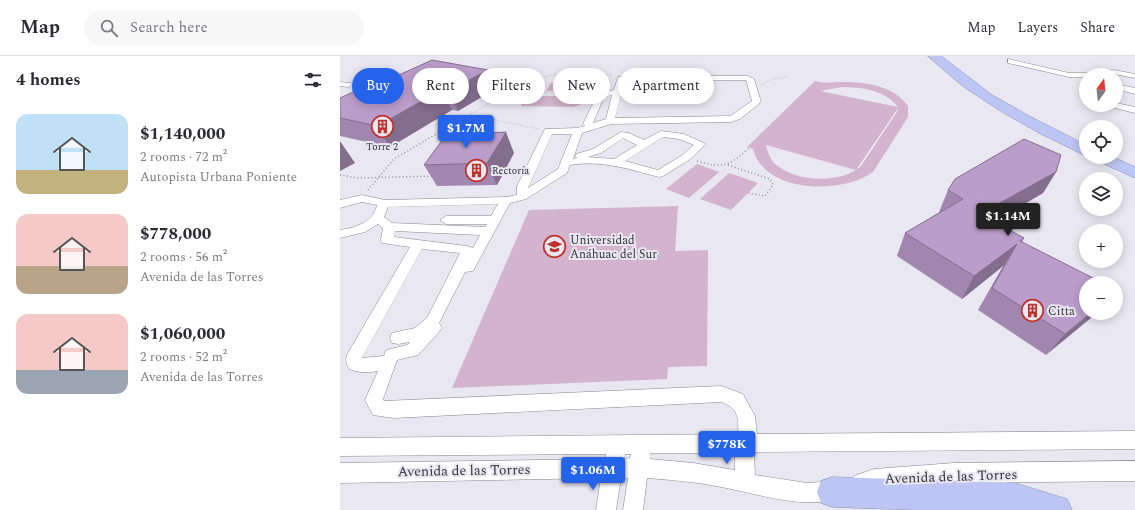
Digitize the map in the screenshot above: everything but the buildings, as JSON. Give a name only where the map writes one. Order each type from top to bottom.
[{"type":"highway","points":[[934,56],[957,76],[1009,112],[1045,132],[1079,147]]},
{"type":"highway","points":[[951,56],[962,68],[991,90],[1031,115],[1079,137]]},
{"type":"highway","points":[[1123,153],[1135,157]]},
{"type":"highway","points":[[1123,159],[1135,165]]},
{"type":"highway","points":[[1115,164],[1135,173]]},
{"type":"highway","points":[[832,492],[1015,498],[1056,510]]},
{"type":"street","points":[[1016,56],[1011,61],[1058,72],[1079,75]]},
{"type":"street","points":[[1123,74],[1135,76]]},
{"type":"street","points":[[571,131],[588,124],[610,119],[731,119],[740,115],[757,102],[750,79],[714,78]]},
{"type":"street","points":[[1123,88],[1135,91]]},
{"type":"street","points":[[610,119],[618,89]]},
{"type":"street","points":[[610,93],[617,92]]},
{"type":"street","points":[[588,124],[597,104]]},
{"type":"street","points":[[1123,107],[1135,110]]},
{"type":"street","points":[[522,197],[523,186],[547,132],[571,131],[610,119]]},
{"type":"street","points":[[340,204],[361,198],[376,199],[383,204],[506,200],[522,197],[563,171],[567,160],[571,131]]},
{"type":"street","points":[[567,160],[592,153],[621,135],[626,134],[643,144]]},
{"type":"street","points":[[567,160],[616,162],[659,174],[684,158],[701,144],[681,136],[665,134],[658,135],[616,162]]},
{"type":"street","points":[[419,243],[354,358],[355,364],[365,366],[391,359],[412,350],[432,332],[439,323],[506,200]]},
{"type":"street","points":[[340,234],[357,230],[378,218],[383,211],[383,204]]},
{"type":"street","points":[[378,218],[390,227],[405,228],[492,225]]},
{"type":"street","points":[[390,227],[387,240],[467,250],[465,259],[432,322],[420,333],[398,338]]},
{"type":"street","points":[[391,359],[374,400],[379,409],[394,410],[721,394],[737,400],[745,412],[747,419],[743,465],[744,473],[750,483]]},
{"type":"street","name":"Avenida de las Torres","points":[[340,448],[617,444],[1135,440]]},
{"type":"street","points":[[606,510],[617,444]]},
{"type":"street","points":[[633,510],[642,444]]},
{"type":"street","name":"Avenida de las Torres","points":[[340,473],[613,467],[672,470],[706,474],[788,491],[832,492],[874,479],[912,475],[1135,471]]},
{"type":"path","points":[[545,76],[607,75],[618,77]]},
{"type":"path","points":[[752,85],[766,84],[773,79],[789,76]]},
{"type":"path","points":[[361,198],[394,159],[489,104]]},
{"type":"path","points":[[470,115],[538,128],[547,132]]},
{"type":"path","points":[[728,165],[749,148]]},
{"type":"path","points":[[684,158],[713,166],[728,165],[770,179],[773,185],[765,196],[748,193]]},
{"type":"path","points":[[340,175],[359,178],[436,176]]},
{"type":"shaded area","points":[[815,81],[826,83],[861,83],[879,86],[895,94],[908,106],[908,117],[873,172],[859,179],[842,184],[805,186],[787,182],[772,174],[760,164],[753,149],[747,147]],"holes":[[[842,87],[865,89],[880,93],[893,101],[898,107],[820,91]],[[898,108],[897,112],[861,166],[857,169]],[[766,145],[855,170],[841,176],[817,179],[793,174],[774,163],[769,155]]]},
{"type":"shaded area","points":[[551,83],[553,83],[553,91],[546,91]]},
{"type":"shaded area","points":[[545,96],[553,96],[553,104],[582,104],[574,107],[521,106],[522,104],[545,104]]},
{"type":"shaded area","points":[[697,164],[719,172],[689,198],[666,189]]},
{"type":"shaded area","points":[[729,173],[758,183],[731,210],[700,199]]},
{"type":"shaded area","points":[[678,206],[675,251],[708,250],[707,366],[668,367],[667,379],[452,388],[529,210]]},
{"type":"place","name":"Torre 2","points":[[382,126]]},
{"type":"place","name":"Rectoría","points":[[476,170]]},
{"type":"place","name":"Universidad Anáhuac del Sur","points":[[554,247]]},
{"type":"place","name":"Citta","points":[[1033,311]]}]
